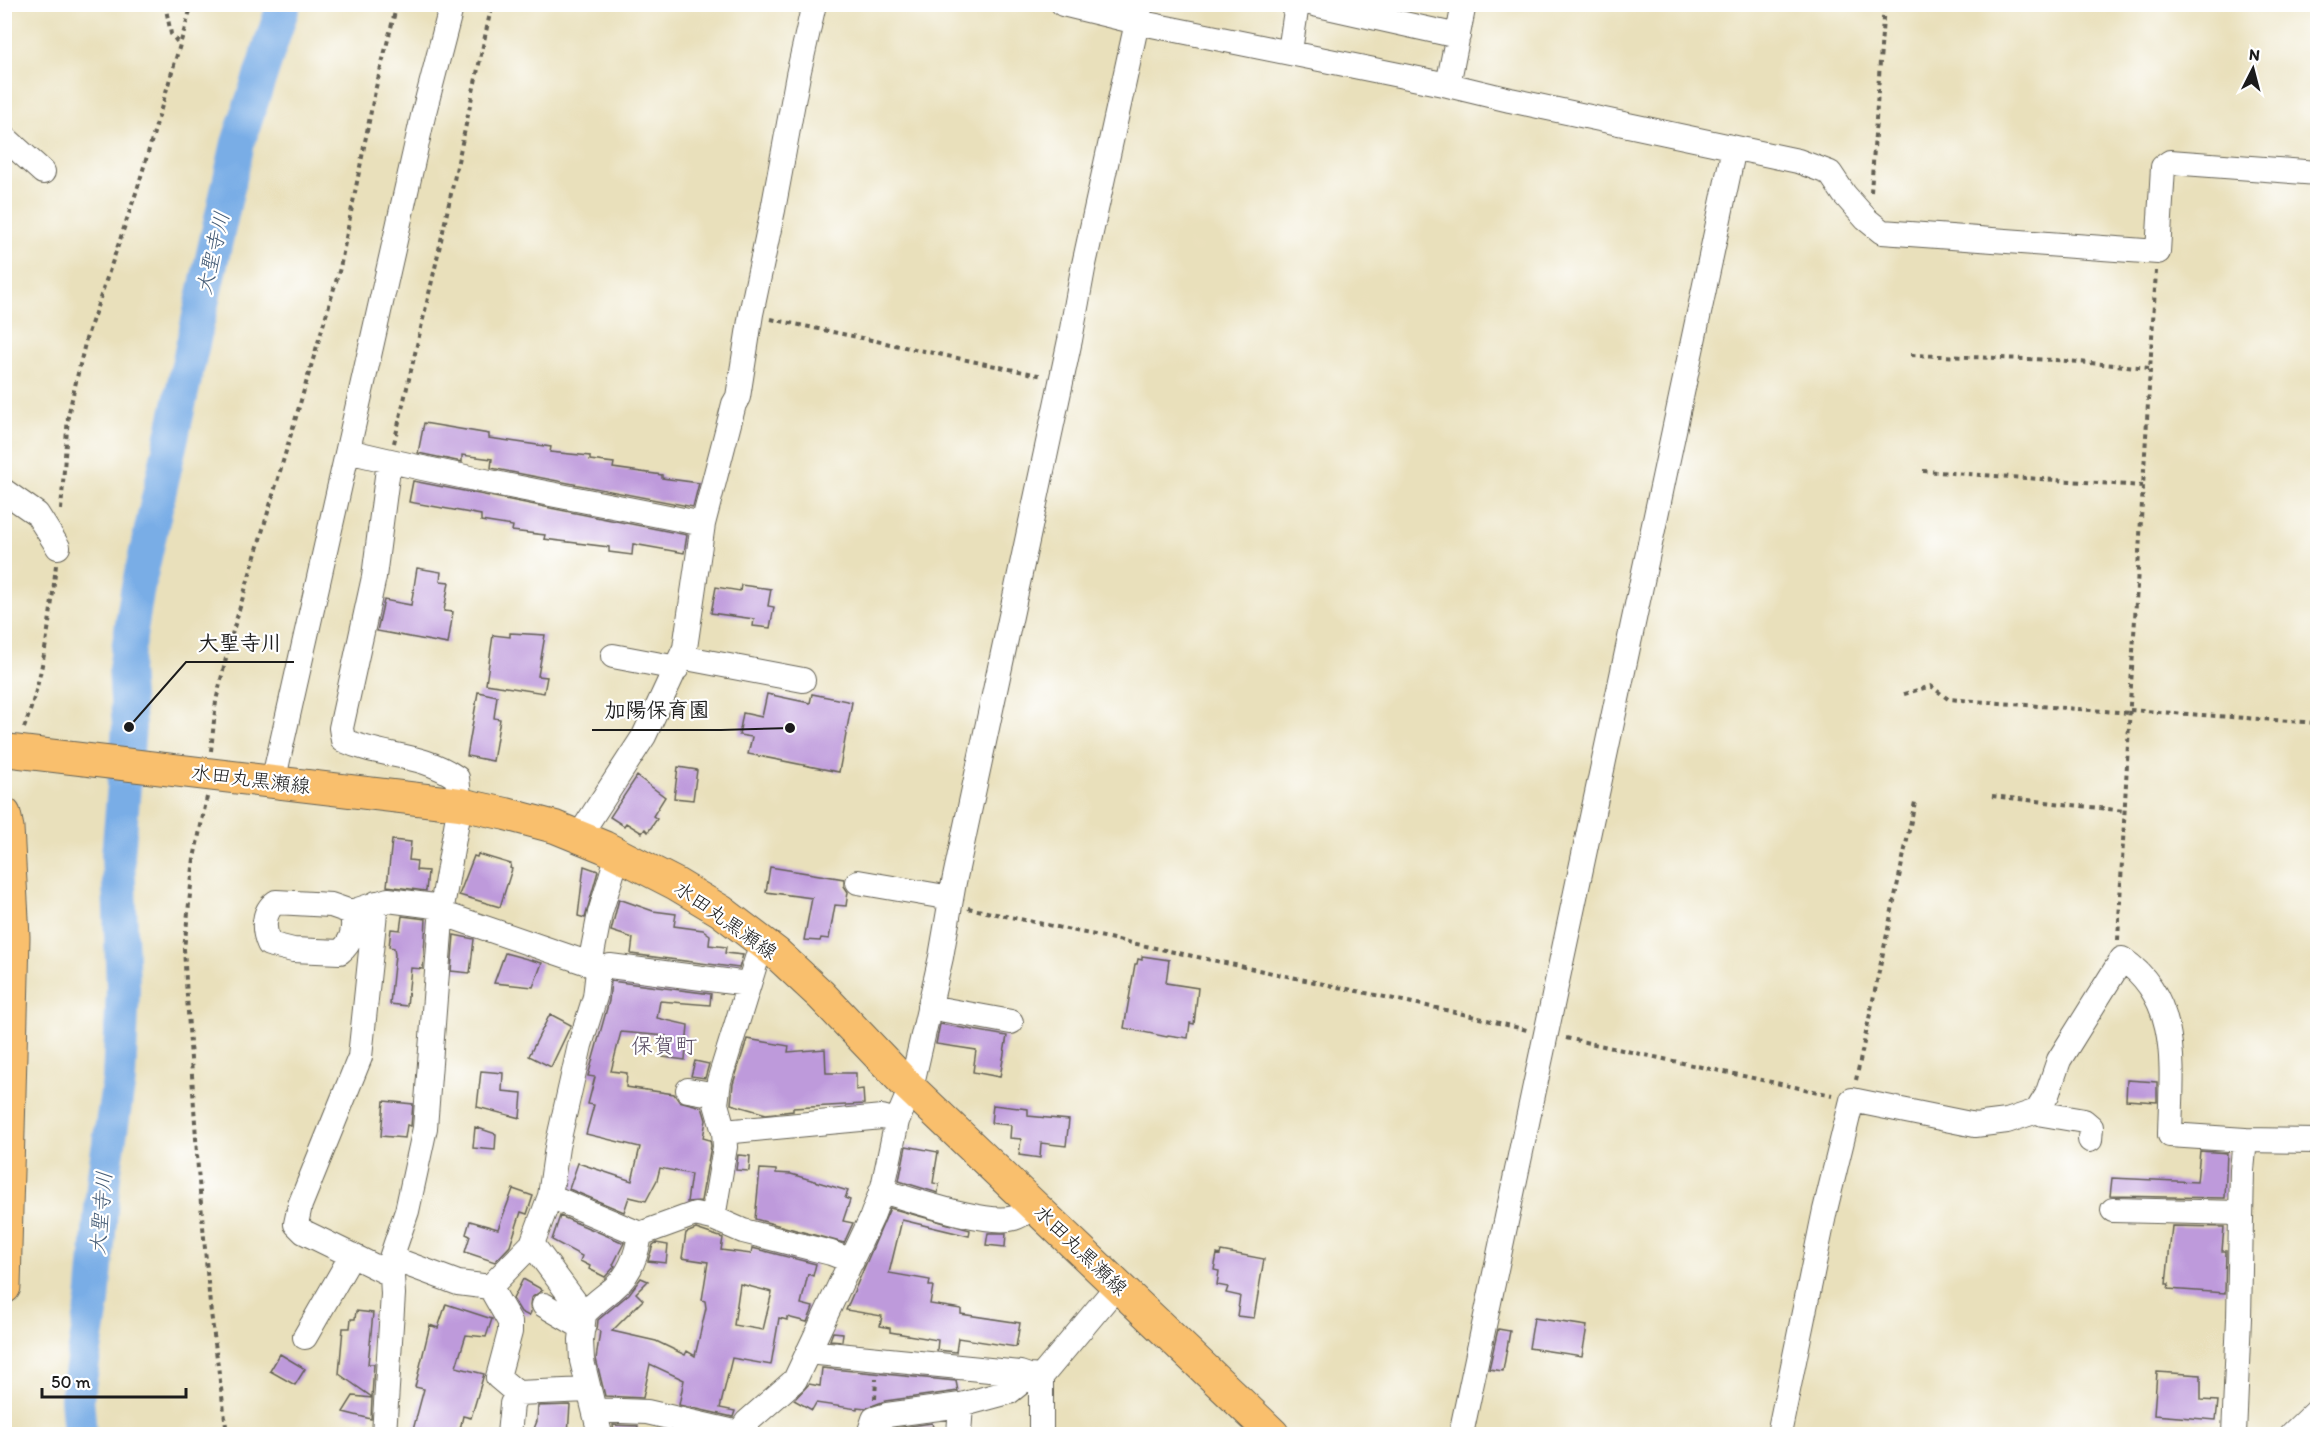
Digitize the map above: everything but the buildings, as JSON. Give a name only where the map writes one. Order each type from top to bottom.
[{"type":"highway","points":[[4,814],[7,828],[13,937],[4,1287]]},
{"type":"main road","name":"水田丸黒瀬線","points":[[10,750],[460,804],[555,827],[618,854],[676,884],[721,911],[762,942],[821,995],[911,1089],[1273,1434]]},
{"type":"street","points":[[273,782],[423,116],[452,4]]},
{"type":"street","points":[[579,836],[644,736],[679,663],[691,619],[703,524],[734,404],[738,397],[751,314],[814,4]]},
{"type":"street","points":[[1063,4],[1139,13],[1290,51],[1798,161],[1830,173],[1844,194],[1866,219],[1882,232],[2158,252],[2163,167],[2170,162],[2318,173]]},
{"type":"street","points":[[1290,51],[1297,4]]},
{"type":"street","points":[[1314,4],[1458,36]]},
{"type":"street","points":[[1448,84],[1464,4]]},
{"type":"street","points":[[490,1287],[510,1322],[510,1332],[498,1377],[518,1393],[592,1400],[739,1434],[747,1422],[795,1380],[871,1219],[881,1191],[897,1122],[911,1089],[1139,13]]},
{"type":"street","points":[[4,137],[43,172]]},
{"type":"street","points":[[1461,1434],[1545,1034],[1644,582],[1734,148]]},
{"type":"street","points":[[348,451],[703,524]]},
{"type":"street","points":[[384,1434],[393,1293],[391,1266],[407,1211],[425,1128],[441,910],[460,804],[457,778],[441,767],[421,759],[359,747],[343,740],[341,728],[374,577],[389,461]]},
{"type":"street","points":[[4,491],[37,514],[58,547]]},
{"type":"street","points":[[613,656],[802,681]]},
{"type":"street","points":[[490,1287],[532,1244],[550,1196],[557,1148],[580,1045],[595,996],[594,968],[600,913],[618,854]]},
{"type":"street","points":[[858,882],[951,902]]},
{"type":"street","points":[[351,912],[388,900],[441,910],[594,968],[610,966],[748,984]]},
{"type":"street","points":[[376,903],[360,1057],[300,1205],[296,1224],[304,1232],[352,1255],[458,1283],[490,1287]]},
{"type":"street","points":[[713,1218],[725,1147],[724,1132],[716,1104],[717,1095],[762,942]]},
{"type":"street","points":[[1779,1434],[1825,1210],[1852,1100],[1975,1125],[2007,1121],[2037,1111],[2047,1095],[2059,1060],[2122,958],[2138,969],[2155,993],[2166,1024],[2173,1069],[2169,1135],[2245,1140],[2318,1141]]},
{"type":"street","points":[[929,1007],[1011,1022]]},
{"type":"street","points":[[688,1090],[717,1095]]},
{"type":"street","points":[[2037,1111],[2084,1121],[2091,1127],[2090,1140]]},
{"type":"street","points":[[724,1132],[882,1117],[897,1122]]},
{"type":"street","points":[[2234,1434],[2242,1170],[2245,1140]]},
{"type":"street","points":[[881,1191],[978,1216],[1004,1219],[1015,1218],[1035,1206]]},
{"type":"street","points":[[550,1196],[640,1234],[695,1214],[713,1218],[743,1231],[831,1253],[852,1261]]},
{"type":"street","points":[[2113,1210],[2241,1213]]},
{"type":"street","points":[[600,1434],[582,1361],[584,1321],[592,1305],[615,1287],[627,1273],[635,1258],[640,1234]]},
{"type":"street","points":[[532,1244],[584,1321]]},
{"type":"street","points":[[305,1337],[352,1255]]},
{"type":"street","points":[[872,1426],[886,1415],[961,1405],[1009,1392],[1035,1377],[1118,1285]]},
{"type":"street","points":[[544,1305],[584,1321]]},
{"type":"street","points":[[808,1352],[1009,1372],[1035,1377]]},
{"type":"street","points":[[1035,1377],[1041,1434]]},
{"type":"street","points":[[509,1434],[512,1404],[518,1393]]},
{"type":"street","points":[[959,1434],[961,1405]]},
{"type":"street","points":[[2292,1434],[2318,1409]]},
{"type":"path","points":[[165,4],[171,34],[179,44]]},
{"type":"path","points":[[10,750],[30,713],[49,632],[68,416],[86,339],[137,190],[192,4]]},
{"type":"path","points":[[227,1434],[210,1305],[184,950],[194,858],[206,801],[201,773],[230,641],[340,268],[375,92],[397,4]]},
{"type":"path","points":[[389,461],[435,268],[492,4]]},
{"type":"path","points":[[1866,219],[1869,207],[1884,4]]},
{"type":"path","points":[[2122,958],[2118,939],[2158,252]]},
{"type":"path","points":[[751,314],[1061,380]]},
{"type":"path","points":[[1911,355],[2055,360],[2150,368]]},
{"type":"path","points":[[1923,471],[2143,486]]},
{"type":"path","points":[[1904,694],[1931,686],[1948,699],[2318,723]]},
{"type":"path","points":[[1992,796],[2125,812]]},
{"type":"path","points":[[951,902],[1852,1100],[1915,802]]},
{"type":"path","points":[[872,1426],[876,1360]]},
{"type":"waterway","name":"大聖寺川","points":[[80,1434],[77,1398],[93,1301],[104,1175],[119,1080],[123,988],[118,856],[129,727],[125,669],[137,592],[238,143],[284,4]]},
{"type":"place","name":"大聖寺川","points":[[129,727]]},
{"type":"place","name":"加陽保育園","points":[[790,728]]},
{"type":"district","name":"保賀町","points":[[664,1045]]}]
